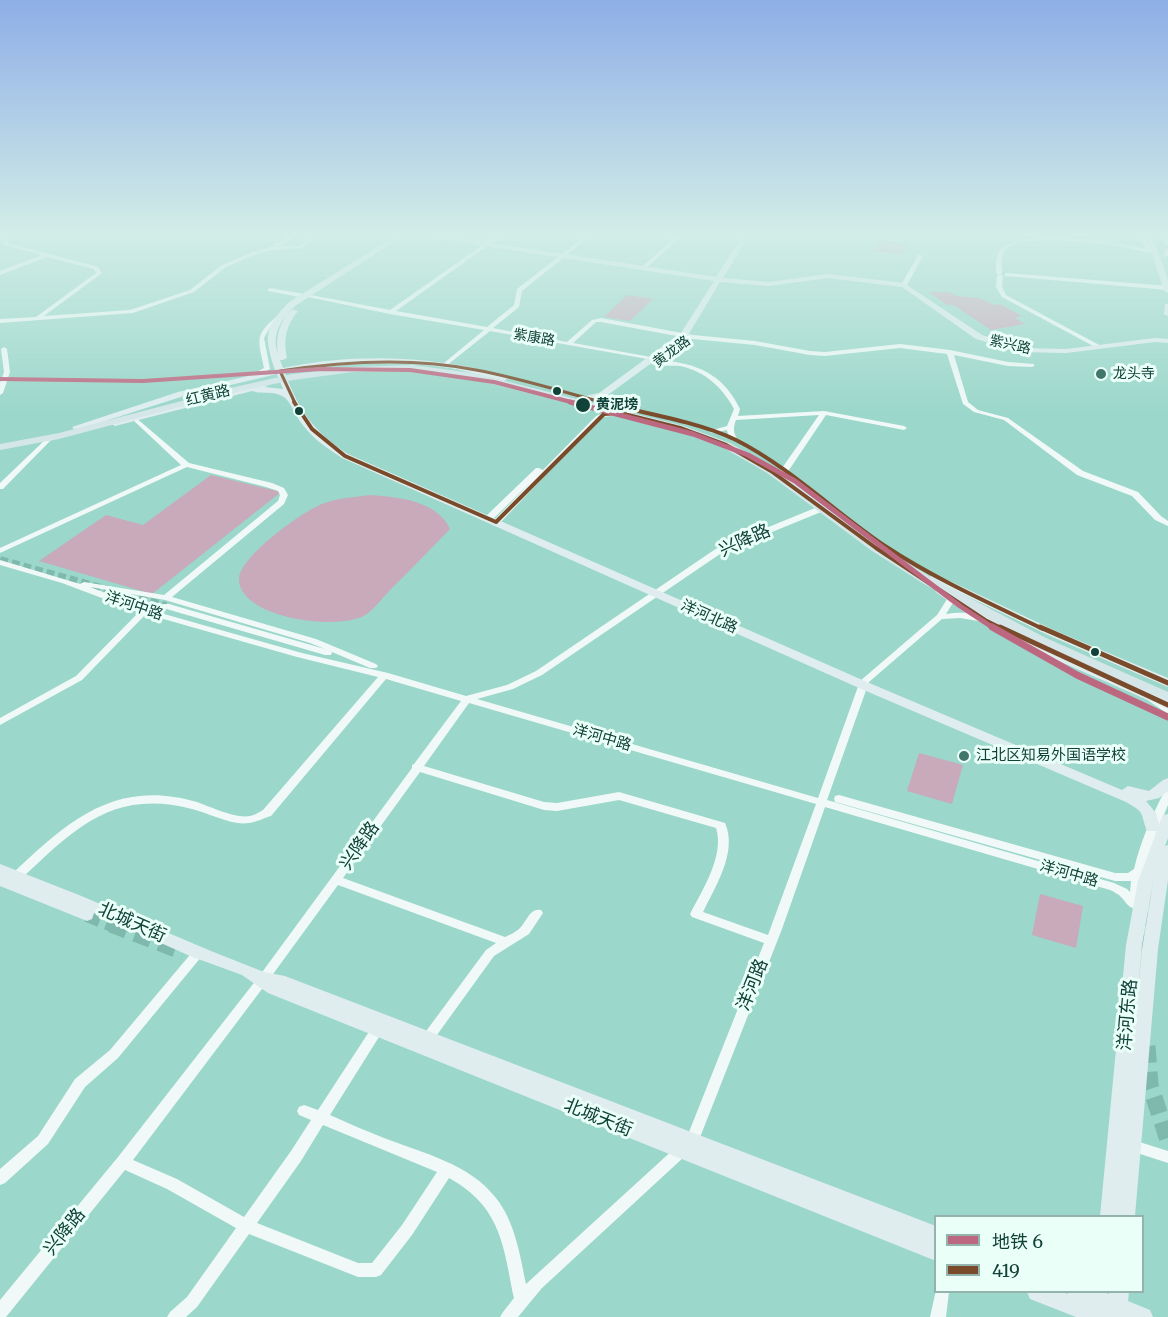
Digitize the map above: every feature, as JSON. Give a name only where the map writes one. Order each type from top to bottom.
[{"type":"highway","name":"红黄路","points":[[0,444],[134,416],[267,382],[322,371],[393,367],[458,371],[591,402],[612,402],[712,431],[735,440],[784,471],[932,579]]},
{"type":"highway","name":"红黄路","points":[[612,402],[726,445],[771,471],[876,548],[990,615],[1051,646],[1168,697]]},
{"type":"highway","name":"红黄路","points":[[0,444],[49,439],[81,428]]},
{"type":"highway","name":"红黄路","points":[[990,615],[1166,684]]},
{"type":"main road","points":[[286,375],[271,338],[278,318],[313,293]]},
{"type":"main road","name":"黄龙路","points":[[653,362],[667,361],[689,336],[712,293]]},
{"type":"main road","name":"紫兴路","points":[[918,293],[974,334],[993,342],[1040,351],[1155,340],[1168,341]]},
{"type":"main road","points":[[267,362],[287,318],[307,297]]},
{"type":"main road","points":[[1168,306],[1168,314]]},
{"type":"main road","name":"紫兴路","points":[[1097,346],[1168,335]]},
{"type":"main road","name":"黄龙路","points":[[612,402],[653,362],[689,336]]},
{"type":"main road","points":[[275,346],[290,356],[312,362],[393,359],[436,364]]},
{"type":"main road","points":[[205,400],[286,375],[372,360],[446,364],[502,380]]},
{"type":"main road","points":[[81,428],[155,403],[249,378],[393,369],[502,380]]},
{"type":"main road","name":"洋河北路","points":[[286,375],[291,397],[305,425],[334,449],[1131,799],[1150,813],[1152,827]]},
{"type":"main road","name":"洋河北路","points":[[286,375],[312,422],[338,447],[494,519]]},
{"type":"main road","points":[[134,416],[263,389],[277,390],[291,397]]},
{"type":"main road","points":[[591,402],[612,402]]},
{"type":"main road","points":[[932,579],[952,598],[990,615],[1037,646],[1168,705]]},
{"type":"main road","points":[[932,579],[1166,684]]},
{"type":"main road","name":"洋河北路","points":[[864,683],[1134,794],[1154,796],[1160,794],[1168,783]]},
{"type":"main road","points":[[1148,696],[1168,697]]},
{"type":"main road","name":"洋河东路","points":[[1109,1215],[1134,945],[1145,881],[1168,819]]},
{"type":"main road","name":"洋河东路","points":[[1126,1215],[1150,949],[1159,886],[1168,850]]},
{"type":"main road","name":"北城天街","points":[[0,869],[111,913],[198,953],[264,978],[279,981],[380,1025],[687,1146],[934,1251]]},
{"type":"main road","points":[[0,880],[87,915]]},
{"type":"main road","name":"北城天街","points":[[687,1146],[934,1235]]},
{"type":"main road","points":[[1042,1293],[1143,1317]]},
{"type":"main road","points":[[1079,1293],[1107,1307]]},
{"type":"street","points":[[35,320],[71,293]]},
{"type":"street","points":[[0,321],[131,312],[185,293]]},
{"type":"street","name":"紫康路","points":[[288,293],[568,344],[653,362]]},
{"type":"street","points":[[390,312],[416,293]]},
{"type":"street","points":[[446,364],[517,306],[519,293]]},
{"type":"street","points":[[1003,293],[1097,346]]},
{"type":"street","points":[[249,378],[267,369],[261,338],[266,328],[278,318]]},
{"type":"street","points":[[568,344],[597,320],[810,353],[825,354],[900,346],[950,352],[1008,364],[1032,365]]},
{"type":"street","points":[[0,393],[7,372],[4,349]]},
{"type":"street","points":[[950,352],[965,403],[976,411],[1006,419],[1080,473],[1135,494],[1158,518],[1168,524]]},
{"type":"street","points":[[667,361],[704,372],[724,386],[737,409],[730,427],[731,435],[735,440]]},
{"type":"street","points":[[494,519],[595,416],[597,411],[591,402]]},
{"type":"street","points":[[494,519],[598,417],[608,413],[612,402]]},
{"type":"street","points":[[735,418],[824,413],[904,428]]},
{"type":"street","points":[[784,471],[824,413]]},
{"type":"street","points":[[134,416],[186,465],[276,487],[283,492],[284,498],[164,605]]},
{"type":"street","points":[[712,431],[730,427]]},
{"type":"street","points":[[0,487],[49,439]]},
{"type":"street","points":[[0,551],[186,465]]},
{"type":"street","name":"兴降路","points":[[0,1312],[123,1162],[264,978],[467,699],[510,687],[539,673],[660,593],[720,550],[824,508]]},
{"type":"street","name":"洋河中路","points":[[0,562],[65,581],[313,641],[385,675],[823,798],[1115,877],[1130,877],[1137,873]]},
{"type":"street","name":"洋河中路","points":[[65,581],[145,611],[300,655],[363,666],[480,696],[823,798],[1114,887],[1124,892],[1134,904]]},
{"type":"street","points":[[864,683],[940,617],[952,598]]},
{"type":"street","points":[[0,722],[79,678],[145,611]]},
{"type":"street","points":[[940,617],[990,615]]},
{"type":"street","points":[[17,876],[65,830],[106,807],[145,799],[169,799],[244,821],[267,813],[385,675]]},
{"type":"street","name":"洋河路","points":[[508,1317],[522,1300],[595,1228],[687,1146],[771,941],[864,683]]},
{"type":"street","points":[[1148,696],[1168,711]]},
{"type":"street","points":[[416,767],[543,806],[557,807],[619,796],[722,826],[726,833],[726,840],[720,862],[696,914],[699,917],[771,941]]},
{"type":"street","points":[[1134,945],[1137,873],[1152,827],[1168,794]]},
{"type":"street","points":[[1159,886],[1168,868]]},
{"type":"street","points":[[336,880],[505,942]]},
{"type":"street","points":[[425,1042],[490,953],[525,931],[537,913]]},
{"type":"street","points":[[0,1178],[42,1140],[80,1083],[114,1054],[198,953]]},
{"type":"street","points":[[175,1317],[192,1302],[247,1226],[321,1118],[380,1025]]},
{"type":"street","points":[[304,1111],[464,1179],[491,1203],[504,1226],[522,1300]]},
{"type":"street","points":[[1133,1146],[1168,1157]]},
{"type":"street","points":[[123,1162],[172,1184],[247,1226],[358,1270],[376,1270],[407,1230],[446,1170]]},
{"type":"street","points":[[938,1317],[942,1293]]},
{"type":"shaded area","points":[[930,293],[952,293],[956,296],[980,298],[994,305],[1000,304],[1022,316],[1015,318],[1025,324],[991,330],[953,305],[947,305]]},
{"type":"shaded area","points":[[627,295],[653,299],[630,321],[604,317]]},
{"type":"shaded area","points":[[211,475],[281,492],[152,594],[39,561],[106,515],[143,525]]},
{"type":"shaded area","points":[[371,495],[405,499],[427,506],[444,520],[450,529],[367,614],[336,622],[294,618],[255,604],[243,593],[239,579],[242,570],[260,547],[287,525],[322,504]]},
{"type":"shaded area","points":[[919,753],[963,765],[952,804],[907,791]]},
{"type":"shaded area","points":[[1040,894],[1083,906],[1076,948],[1032,935]]},
{"type":"tunnel","points":[[0,560],[166,606]]},
{"type":"tunnel","points":[[1145,926],[1154,883]]},
{"type":"tunnel","points":[[87,915],[115,926]]},
{"type":"tunnel","points":[[111,924],[184,952]]},
{"type":"tunnel","points":[[1143,951],[1145,924]]},
{"type":"tunnel","points":[[1147,1046],[1150,1085],[1168,1140]]},
{"type":"metro line","name":"6","points":[[0,379],[143,381],[320,369],[410,370],[494,382],[693,434],[748,455],[795,481],[960,606],[1014,641],[1077,675],[1168,717]]},
{"type":"transit line","name":"419","points":[[1168,683],[1052,633],[935,577],[884,545],[759,454],[735,440],[712,431],[477,370],[452,366],[378,362],[329,364],[280,371],[304,420],[331,447],[345,456],[496,522],[604,414],[620,413],[680,428],[726,445],[771,471],[876,548],[985,620],[1168,705]]},
{"type":"place","name":"龙头寺","points":[[1101,374]]},
{"type":"place","name":"黄泥塝","points":[[583,405]]},
{"type":"place","name":"江北区知易外国语学校","points":[[964,756]]}]
